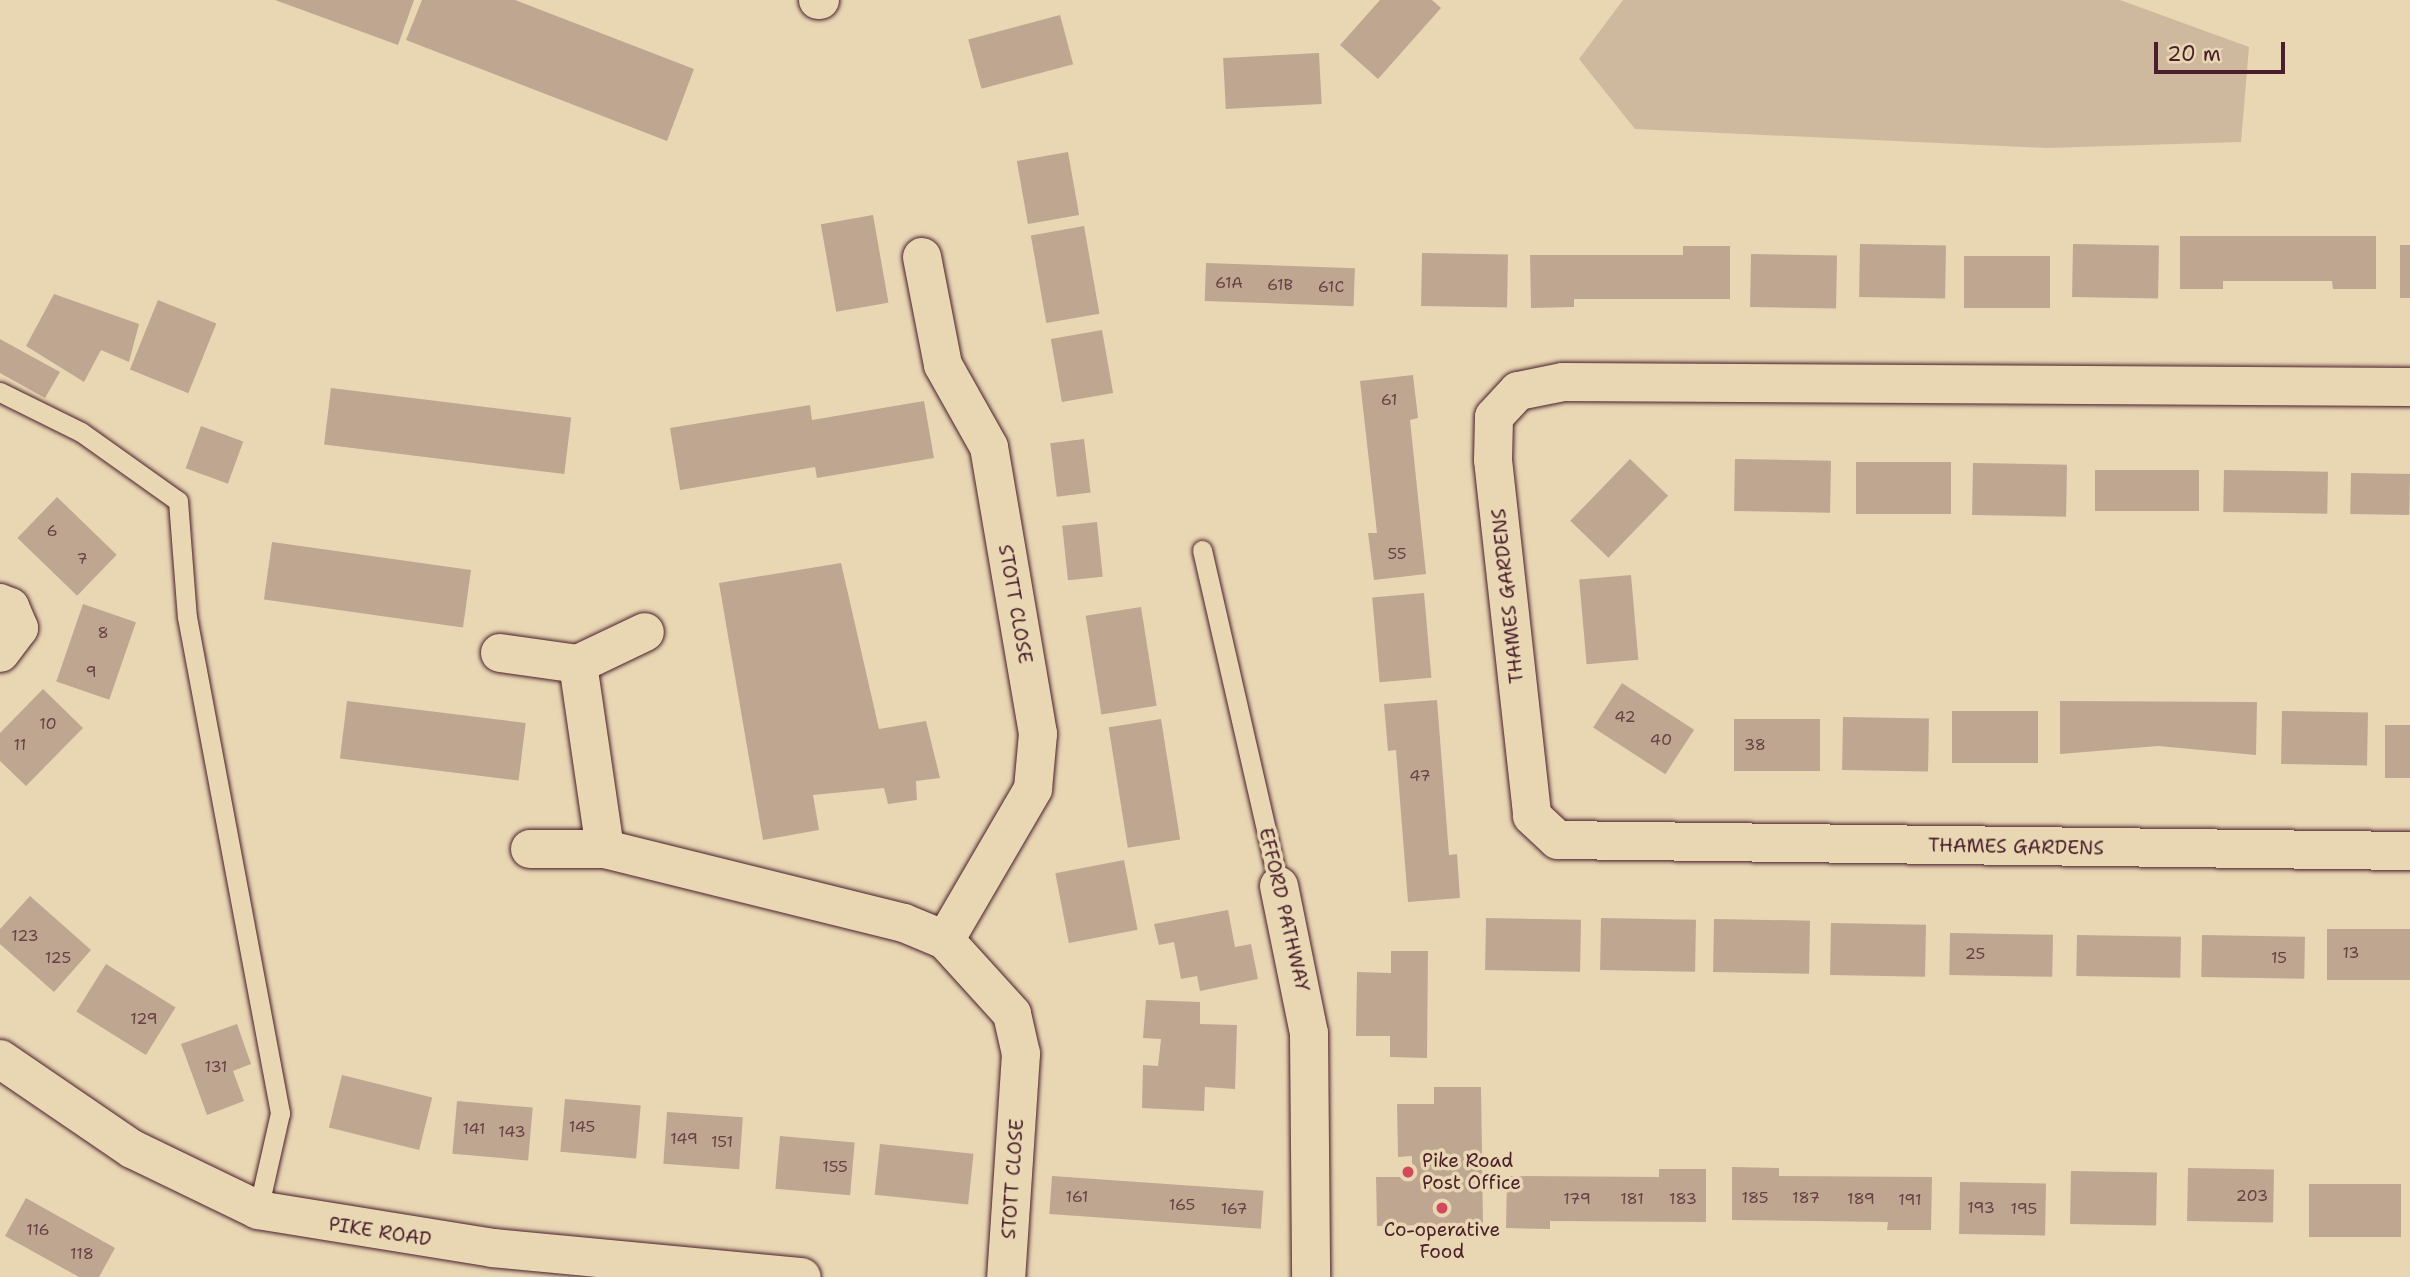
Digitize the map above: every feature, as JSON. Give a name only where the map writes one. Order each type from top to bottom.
[{"type":"street","name":"STOTT CLOSE","points":[[922,257],[943,365],[989,447],[1038,734],[1033,789],[945,940]]},
{"type":"street","name":"THAMES GARDENS","points":[[2410,387],[1563,382],[1518,391],[1494,417],[1493,460],[1532,816],[1558,840],[2410,851]]},
{"type":"street","points":[[0,603],[10,607],[19,628],[0,653]]},
{"type":"street","points":[[500,653],[578,664],[645,632]]},
{"type":"street","points":[[578,664],[605,849]]},
{"type":"street","name":"STOTT CLOSE","points":[[530,849],[605,849],[904,923],[945,940],[1012,1014],[1021,1054],[1006,1277]]},
{"type":"street","name":"EFFORD PATHWAY","points":[[1279,886],[1309,1033],[1311,1277]]},
{"type":"street","name":"PIKE ROAD","points":[[0,1059],[132,1149],[258,1210],[493,1248],[802,1277]]},
{"type":"lane","points":[[0,392],[81,432],[178,501],[187,617],[280,1113],[258,1210]]},
{"type":"lane","name":"EFFORD PATHWAY","points":[[1202,550],[1279,886]]},
{"type":"shaded area","points":[[1623,0],[2120,0],[2249,47],[2241,142],[2047,148],[1635,129],[1579,59]]},
{"type":"building","points":[[275,0],[414,0],[398,45]]},
{"type":"building","points":[[422,0],[515,0],[694,69],[667,141],[406,40]]},
{"type":"building","points":[[1380,0],[1432,0],[1441,8],[1378,79],[1340,45]]},
{"type":"building","points":[[1060,15],[1073,64],[981,89],[968,40]]},
{"type":"building","points":[[1319,53],[1322,104],[1226,109],[1223,58]]},
{"type":"building","points":[[1068,152],[1079,215],[1028,224],[1017,161]]},
{"type":"building","points":[[873,215],[888,303],[836,312],[821,224]]},
{"type":"building","points":[[1084,226],[1099,314],[1046,323],[1031,235]]},
{"type":"building","points":[[2180,236],[2376,236],[2376,289],[2333,289],[2332,281],[2223,281],[2223,289],[2180,289]]},
{"type":"building","points":[[1860,244],[1946,246],[1945,298],[1859,297]]},
{"type":"building","points":[[2073,244],[2159,246],[2158,298],[2072,297]]},
{"type":"building","points":[[2400,245],[2410,245],[2410,298],[2400,298]]},
{"type":"building","points":[[1683,246],[1730,246],[1730,299],[1574,299],[1574,307],[1531,308],[1530,255],[1683,255]]},
{"type":"building","points":[[1422,253],[1508,255],[1507,307],[1421,306]]},
{"type":"building","points":[[1751,254],[1837,256],[1836,308],[1750,307]]},
{"type":"building","points":[[1964,256],[2050,256],[2050,308],[1964,308]]},
{"type":"building","points":[[1206,263],[1355,268],[1354,306],[1205,301]]},
{"type":"building","points":[[54,294],[139,324],[129,362],[101,350],[84,382],[26,346]]},
{"type":"building","points":[[158,300],[216,324],[188,393],[130,370]]},
{"type":"building","points":[[1102,330],[1113,393],[1062,402],[1051,339]]},
{"type":"building","points":[[0,339],[60,372],[45,398],[0,373]]},
{"type":"building","points":[[1413,375],[1418,418],[1410,420],[1426,574],[1374,580],[1368,533],[1377,533],[1360,381]]},
{"type":"building","points":[[331,388],[571,417],[564,474],[324,445]]},
{"type":"building","points":[[924,401],[934,458],[817,478],[815,467],[680,490],[670,428],[810,405],[812,420]]},
{"type":"building","points":[[201,426],[243,441],[228,484],[186,468]]},
{"type":"building","points":[[1084,439],[1091,493],[1057,497],[1050,443]]},
{"type":"building","points":[[1630,459],[1668,496],[1608,558],[1570,521]]},
{"type":"building","points":[[1735,459],[1831,461],[1830,513],[1734,511]]},
{"type":"building","points":[[1856,462],[1951,462],[1951,514],[1856,514]]},
{"type":"building","points":[[1973,463],[2067,465],[2066,517],[1972,515]]},
{"type":"building","points":[[2095,470],[2199,470],[2199,511],[2095,511]]},
{"type":"building","points":[[2224,470],[2328,472],[2327,514],[2223,512]]},
{"type":"building","points":[[2351,473],[2410,474],[2409,515],[2350,514]]},
{"type":"building","points":[[57,497],[117,555],[77,596],[17,538]]},
{"type":"building","points":[[1097,522],[1103,577],[1068,580],[1062,526]]},
{"type":"building","points":[[272,542],[471,570],[463,627],[264,599]]},
{"type":"building","points":[[841,563],[879,729],[926,721],[940,778],[916,781],[917,800],[888,804],[884,788],[813,795],[819,830],[763,840],[719,583]]},
{"type":"building","points":[[1631,575],[1638,660],[1587,664],[1579,580]]},
{"type":"building","points":[[1424,593],[1431,678],[1380,682],[1372,598]]},
{"type":"building","points":[[83,604],[136,622],[109,700],[56,682]]},
{"type":"building","points":[[1141,607],[1157,706],[1101,715],[1086,616]]},
{"type":"building","points":[[1622,683],[1694,730],[1665,774],[1593,727]]},
{"type":"building","points":[[43,689],[83,728],[26,786],[0,761],[0,733]]},
{"type":"building","points":[[1437,700],[1449,855],[1457,854],[1460,898],[1408,902],[1396,750],[1388,751],[1384,704]]},
{"type":"building","points":[[347,701],[526,723],[519,781],[340,759]]},
{"type":"building","points":[[2060,701],[2257,702],[2256,755],[2158,746],[2060,754]]},
{"type":"building","points":[[1952,711],[2038,711],[2038,763],[1952,763]]},
{"type":"building","points":[[2282,711],[2368,713],[2367,765],[2281,764]]},
{"type":"building","points":[[1843,717],[1929,719],[1928,771],[1842,770]]},
{"type":"building","points":[[1161,719],[1180,839],[1128,848],[1109,727]]},
{"type":"building","points":[[1734,719],[1820,719],[1820,771],[1734,771]]},
{"type":"building","points":[[2385,725],[2410,725],[2410,778],[2385,778]]},
{"type":"building","points":[[1124,860],[1138,930],[1069,943],[1055,873]]},
{"type":"building","points":[[30,896],[91,950],[54,992],[0,944],[0,929]]},
{"type":"building","points":[[1228,910],[1235,947],[1251,944],[1258,979],[1200,991],[1197,976],[1181,979],[1174,942],[1159,945],[1154,924]]},
{"type":"building","points":[[1486,918],[1581,920],[1580,972],[1485,970]]},
{"type":"building","points":[[1601,918],[1696,920],[1695,972],[1600,970]]},
{"type":"building","points":[[1714,919],[1810,921],[1809,974],[1713,972]]},
{"type":"building","points":[[1831,923],[1926,925],[1925,977],[1830,975]]},
{"type":"building","points":[[2327,929],[2410,929],[2410,980],[2327,980]]},
{"type":"building","points":[[1950,933],[2053,935],[2052,977],[1949,975]]},
{"type":"building","points":[[2077,935],[2181,937],[2180,978],[2076,976]]},
{"type":"building","points":[[2202,935],[2305,937],[2304,979],[2201,977]]},
{"type":"building","points":[[1391,951],[1428,951],[1427,1058],[1390,1057],[1390,1036],[1356,1036],[1357,972],[1391,973]]},
{"type":"building","points":[[106,964],[176,1007],[146,1055],[76,1011]]},
{"type":"building","points":[[1146,1000],[1200,1002],[1200,1024],[1237,1025],[1235,1089],[1205,1087],[1204,1111],[1142,1108],[1143,1065],[1158,1066],[1161,1039],[1143,1038]]},
{"type":"building","points":[[237,1024],[251,1064],[233,1071],[244,1101],[207,1115],[181,1044]]},
{"type":"building","points":[[342,1075],[432,1097],[419,1150],[329,1127]]},
{"type":"building","points":[[1434,1087],[1481,1087],[1483,1224],[1377,1226],[1376,1177],[1412,1177],[1412,1156],[1398,1157],[1397,1104],[1434,1104]]},
{"type":"building","points":[[565,1099],[641,1106],[636,1158],[560,1152]]},
{"type":"building","points":[[457,1101],[533,1108],[528,1160],[452,1154]]},
{"type":"building","points":[[667,1112],[743,1117],[739,1169],[663,1164]]},
{"type":"building","points":[[780,1136],[855,1143],[850,1195],[775,1189]]},
{"type":"building","points":[[880,1144],[973,1154],[968,1205],[875,1195]]},
{"type":"building","points":[[1732,1167],[1779,1168],[1779,1176],[1932,1177],[1931,1230],[1887,1230],[1888,1222],[1732,1220]]},
{"type":"building","points":[[2188,1168],[2274,1170],[2273,1222],[2187,1221]]},
{"type":"building","points":[[1659,1169],[1706,1169],[1706,1222],[1550,1221],[1550,1229],[1506,1228],[1507,1176],[1659,1177]]},
{"type":"building","points":[[2071,1171],[2157,1173],[2156,1225],[2070,1224]]},
{"type":"building","points":[[1052,1176],[1263,1191],[1261,1229],[1049,1214]]},
{"type":"building","points":[[1960,1182],[2046,1184],[2045,1235],[1959,1234]]},
{"type":"building","points":[[2309,1184],[2401,1184],[2401,1237],[2309,1237]]},
{"type":"building","points":[[26,1198],[115,1248],[99,1277],[79,1277],[5,1236]]},
{"type":"place","name":"Pike Road Post Office","points":[[1408,1172]]},
{"type":"place","name":"Co-operative Food","points":[[1442,1208]]}]
